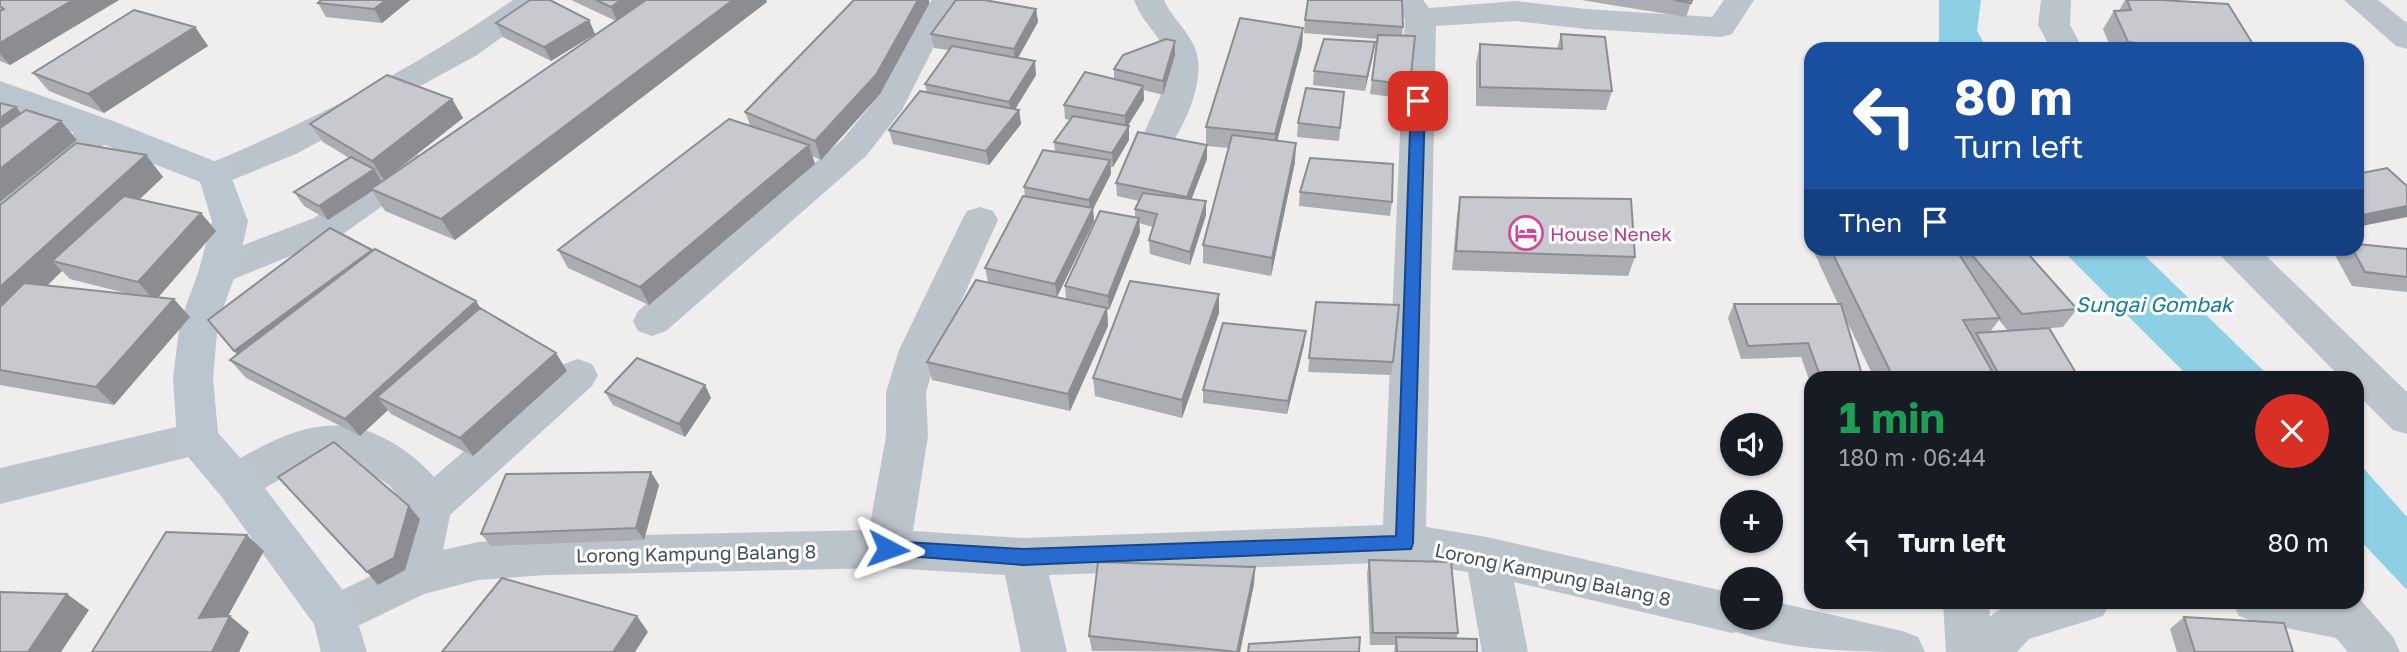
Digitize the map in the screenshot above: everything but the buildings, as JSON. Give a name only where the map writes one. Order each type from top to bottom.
[{"type":"street","points":[[0,92],[215,174],[286,145],[466,48],[533,0]]},
{"type":"street","points":[[652,321],[854,148],[885,110],[936,11],[953,0]]},
{"type":"street","points":[[1149,0],[1154,17],[1178,43],[1185,65],[1161,134]]},
{"type":"street","points":[[1404,543],[1414,9],[1516,11],[1586,19],[1721,27],[1739,0]]},
{"type":"street","points":[[2056,0],[2054,25],[2063,42]]},
{"type":"street","points":[[2359,0],[2407,39]]},
{"type":"street","points":[[0,211],[102,129]]},
{"type":"street","points":[[218,270],[327,227],[440,149]]},
{"type":"street","points":[[215,174],[230,221],[218,270],[199,322],[193,378],[198,439],[236,483],[339,634]]},
{"type":"street","points":[[888,549],[907,436],[906,391],[919,350],[980,220]]},
{"type":"street","points":[[2243,256],[2359,371]]},
{"type":"street","points":[[416,576],[430,506],[546,406],[578,374]]},
{"type":"street","points":[[2364,376],[2407,418]]},
{"type":"street","points":[[0,486],[198,439]]},
{"type":"street","points":[[236,483],[275,458],[315,443],[348,441],[370,450],[411,476],[430,506]]},
{"type":"street","name":"Lorong Kampung Balang 8","points":[[339,634],[416,576],[478,562],[547,556],[888,549],[1023,557],[1404,543],[1487,556],[1720,610]]},
{"type":"street","points":[[1487,556],[1505,652]]},
{"type":"street","points":[[1023,557],[1044,652]]},
{"type":"street","points":[[1966,609],[1969,652]]},
{"type":"street","points":[[1986,652],[2015,623],[2063,609]]},
{"type":"street","points":[[2285,609],[2353,625]]},
{"type":"street","points":[[1783,625],[1902,652]]},
{"type":"water","points":[[1939,0],[1981,0],[1977,31],[1983,42],[1939,42]]},
{"type":"water","name":"Sungai Gombak","points":[[2068,256],[2145,256],[2264,371],[2183,371]]},
{"type":"water","points":[[2364,469],[2407,517],[2407,590],[2364,544]]},
{"type":"place","name":"House Nenek","points":[[1526,233]]},
{"type":"route","points":[[888,549],[1023,557],[1404,543],[1418,101]]}]
